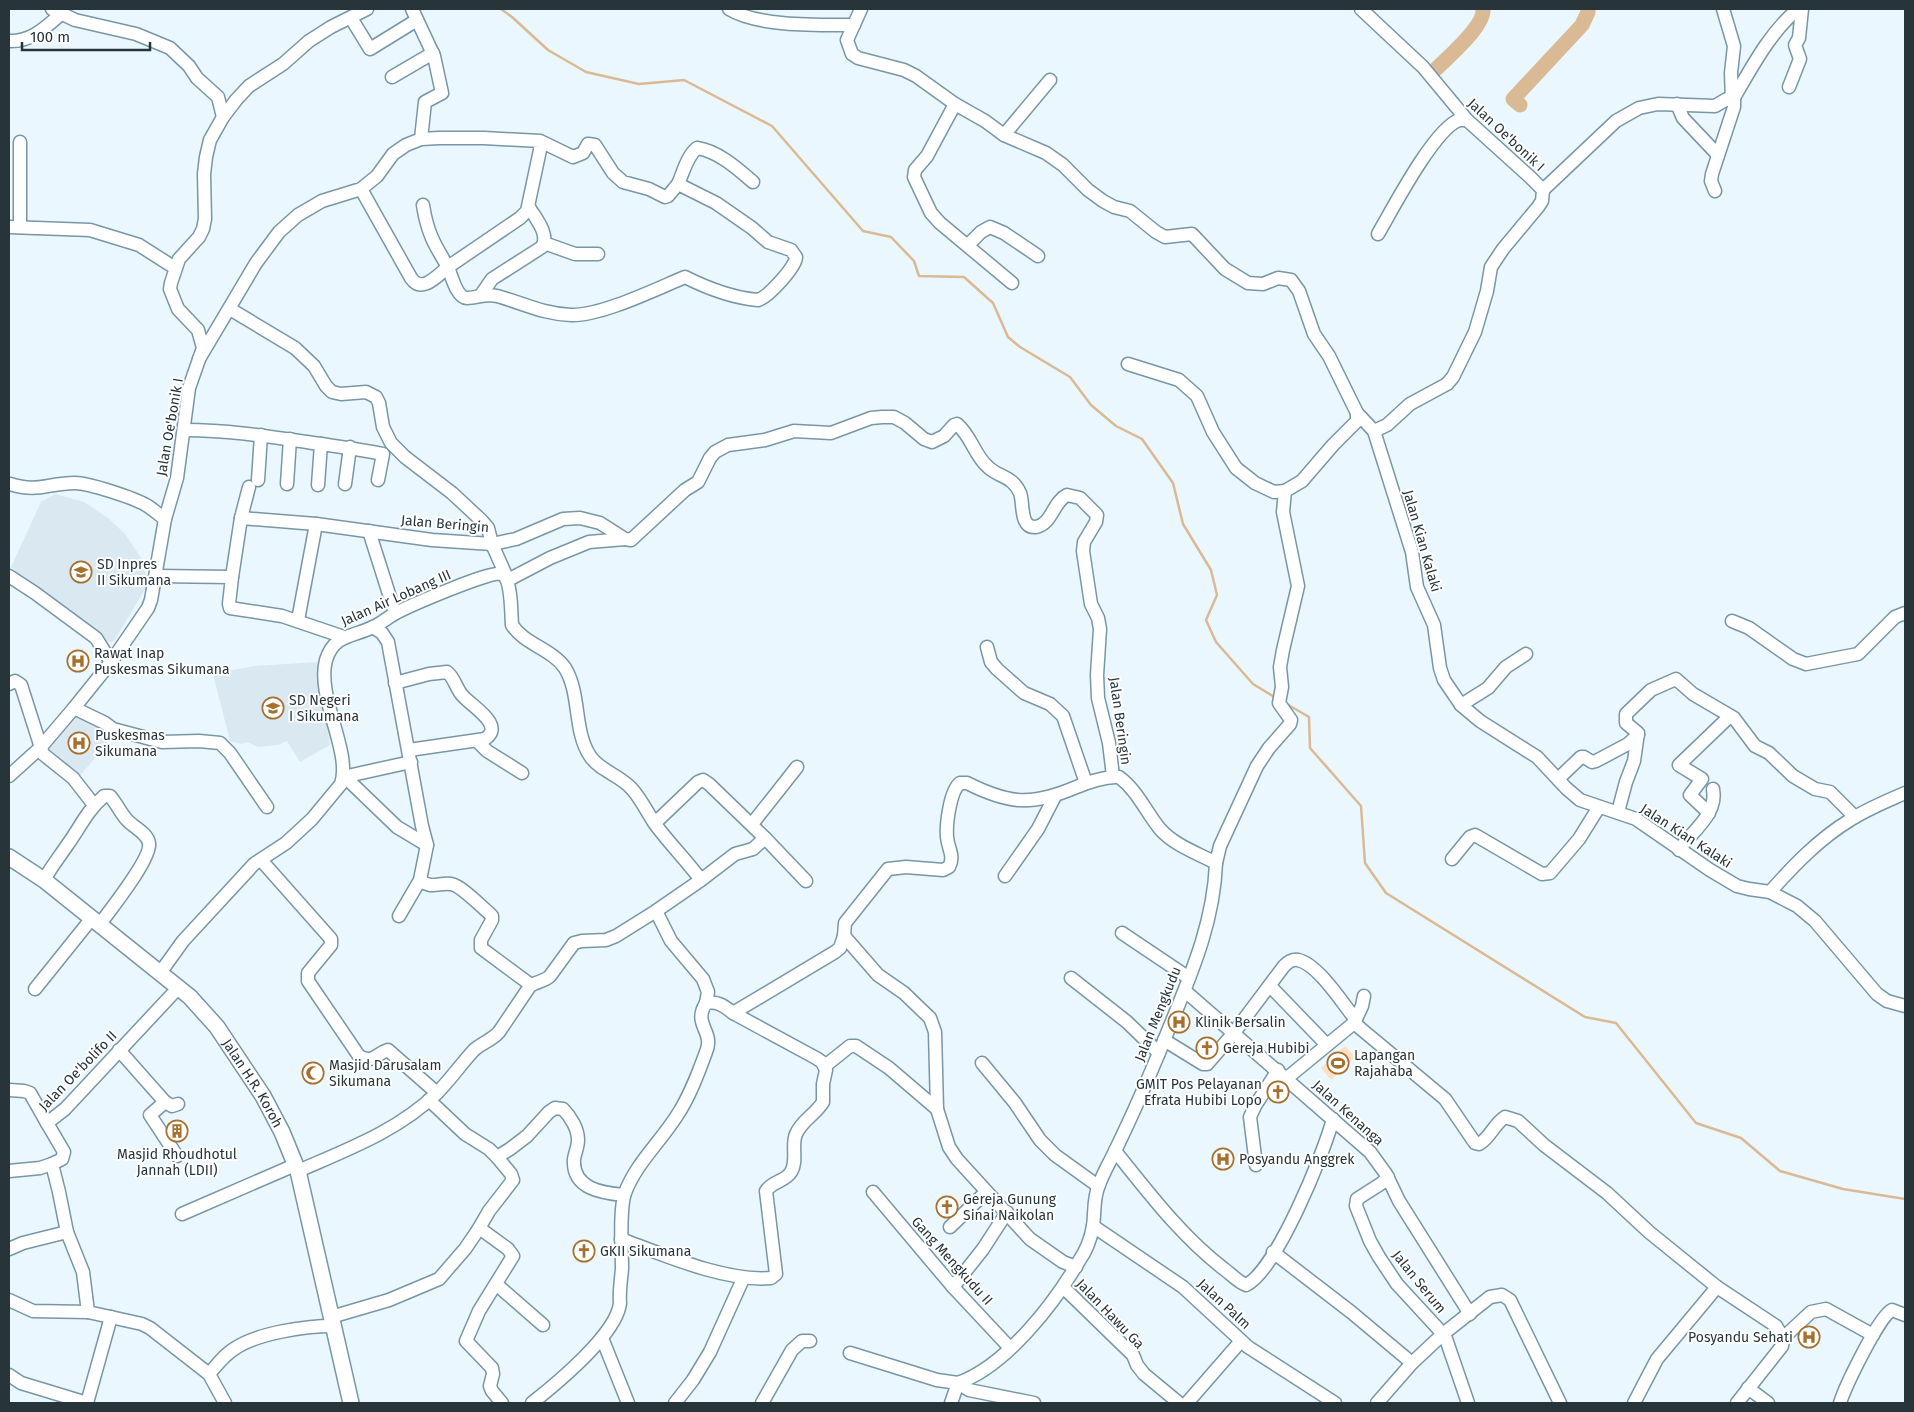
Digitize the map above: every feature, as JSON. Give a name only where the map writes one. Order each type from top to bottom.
[{"type":"main road","name":"Jalan H.R. Koroh","points":[[9,857],[44,880],[179,987],[218,1027],[235,1053],[271,1111],[282,1132],[296,1168],[351,1403]]},
{"type":"street","name":"Jalan Oe'bonik I","points":[[9,776],[40,748],[112,662],[148,608],[151,600],[165,519],[177,478],[185,430],[189,388],[203,348],[198,330],[178,309],[170,289],[179,259],[200,237],[206,219],[204,174],[210,140],[223,117],[249,86],[283,64],[309,41],[331,27],[367,9]]},
{"type":"street","points":[[729,9],[757,18],[779,22],[816,25],[854,24]]},
{"type":"street","points":[[861,9],[847,40],[852,54],[858,58],[904,70],[916,76],[955,104],[985,121],[1004,135],[1046,152],[1095,195],[1114,207],[1130,211],[1165,237],[1192,234],[1225,268],[1248,283],[1263,284],[1278,278],[1291,280],[1299,291],[1314,334],[1328,356],[1357,413],[1374,431]]},
{"type":"street","name":"Jalan Oe'bonik I","points":[[1360,9],[1423,67],[1467,120],[1543,190],[1542,201],[1538,207],[1503,249],[1491,267],[1487,291],[1474,332],[1453,377],[1447,384],[1410,404],[1387,424],[1374,431]]},
{"type":"street","points":[[1723,9],[1734,46],[1730,73],[1732,101]]},
{"type":"street","points":[[1732,101],[1763,48],[1781,26],[1800,9]]},
{"type":"street","points":[[1790,87],[1800,59],[1795,45],[1799,38],[1800,9]]},
{"type":"street","points":[[9,41],[20,41],[32,37],[57,11],[75,20],[145,37],[170,48],[189,66],[197,78],[218,97],[223,117]]},
{"type":"street","points":[[351,18],[370,49],[414,14],[433,53],[442,93],[425,102],[421,140]]},
{"type":"street","points":[[392,78],[433,53]]},
{"type":"street","points":[[1004,135],[1050,80]]},
{"type":"street","points":[[1543,190],[1616,121],[1639,108],[1658,104],[1715,106],[1727,99],[1732,101],[1734,99],[1734,106],[1712,178],[1715,191]]},
{"type":"street","points":[[955,104],[927,156],[915,170],[914,177],[931,213],[940,223],[1012,283]]},
{"type":"street","points":[[1677,104],[1683,118],[1718,155]]},
{"type":"street","points":[[1378,234],[1433,144],[1458,120],[1467,120]]},
{"type":"street","points":[[199,359],[256,263],[279,232],[291,220],[322,201],[361,189],[377,176],[393,154],[400,148],[421,140],[484,138],[540,141],[573,157],[583,153],[588,144],[595,145],[617,178],[623,182],[649,189],[665,197],[678,184],[689,159],[697,148],[711,152],[753,182]]},
{"type":"street","points":[[361,189],[414,284],[425,285],[520,218],[529,207],[540,141]]},
{"type":"street","points":[[20,142],[14,227],[90,230],[139,245],[175,268]]},
{"type":"street","points":[[423,205],[430,238],[448,267],[459,293],[463,297],[496,296],[533,309],[569,315],[582,315],[599,311],[685,277],[739,296],[758,300],[766,296],[795,264],[796,257],[794,253],[768,242],[752,228],[716,203],[678,184]]},
{"type":"street","points":[[481,295],[492,279],[544,243],[544,235],[529,207]]},
{"type":"street","points":[[968,245],[981,232],[990,227],[1004,233],[1038,256]]},
{"type":"street","points":[[544,243],[575,254],[598,254]]},
{"type":"street","points":[[230,309],[295,348],[314,366],[326,386],[332,392],[341,394],[366,392],[376,397],[379,403],[383,427],[391,443],[452,493],[488,528],[492,544],[508,580],[512,625],[518,633],[541,647],[566,670],[584,744],[590,757],[598,765],[631,788],[655,824],[702,880]]},
{"type":"street","points":[[1128,364],[1180,380],[1197,396],[1213,432],[1236,468],[1263,488],[1274,492],[1285,491],[1302,481],[1357,421],[1357,413]]},
{"type":"street","name":"Jalan Beringin","points":[[241,518],[316,524],[432,540],[492,544],[516,539],[563,519],[580,518],[600,523],[625,539],[634,538],[685,490],[698,482],[710,458],[715,452],[728,445],[766,440],[794,431],[831,433],[871,418],[882,417],[894,418],[932,442],[939,440],[957,424],[966,432],[990,470],[1008,478],[1018,488],[1023,504],[1024,517],[1028,525],[1038,526],[1047,520],[1060,500],[1067,496],[1080,498],[1097,515],[1096,522],[1084,542],[1083,551],[1091,604],[1098,618],[1100,629],[1097,675],[1098,698],[1113,776]]},
{"type":"street","points":[[185,430],[221,430],[350,447],[383,454],[378,480]]},
{"type":"street","name":"Jalan Kian Kalaki","points":[[1374,431],[1412,552],[1417,587],[1434,625],[1440,668],[1444,680],[1461,705],[1471,715],[1537,757],[1580,800],[1618,812],[1641,822],[1679,850],[1736,886],[1770,892],[1797,906],[1815,921],[1877,994],[1888,1001],[1905,1006]]},
{"type":"street","points":[[261,435],[254,484],[241,518],[232,576],[230,608],[298,620],[344,637]]},
{"type":"street","points":[[287,484],[290,439]]},
{"type":"street","points":[[318,485],[321,444]]},
{"type":"street","points":[[345,484],[350,447]]},
{"type":"street","points":[[10,484],[30,489],[78,483],[100,488],[145,505],[165,519]]},
{"type":"street","name":"Jalan Mengkudu","points":[[958,1383],[969,1379],[1022,1338],[1063,1287],[1084,1253],[1093,1226],[1098,1186],[1159,1053],[1185,990],[1207,929],[1215,890],[1216,863],[1220,846],[1256,766],[1290,724],[1290,717],[1279,703],[1282,688],[1280,667],[1282,650],[1298,586],[1282,512],[1285,491]]},
{"type":"street","points":[[298,620],[316,524]]},
{"type":"street","points":[[369,531],[395,613]]},
{"type":"street","points":[[508,580],[550,558],[589,542],[625,539]]},
{"type":"street","name":"Jalan Air Lobang III","points":[[344,777],[342,758],[330,713],[324,674],[326,660],[330,651],[344,637],[373,627],[395,613],[492,573],[502,574],[508,580]]},
{"type":"street","points":[[9,576],[36,593],[96,638],[112,662]]},
{"type":"street","points":[[156,576],[232,576]]},
{"type":"street","points":[[1732,621],[1749,628],[1794,660],[1806,664],[1858,654],[1895,617],[1905,613]]},
{"type":"street","points":[[373,627],[382,633],[388,642],[427,844],[420,880],[399,916]]},
{"type":"street","points":[[987,647],[991,662],[997,669],[1024,693],[1050,704],[1063,716],[1086,783]]},
{"type":"street","points":[[1461,705],[1487,690],[1525,656]]},
{"type":"street","points":[[160,973],[183,941],[254,864],[286,844],[312,819],[338,790],[344,777],[410,756],[485,740],[490,736],[492,725],[461,694],[449,673],[436,673],[395,683]]},
{"type":"street","points":[[1638,735],[1626,722],[1626,714],[1652,690],[1676,679],[1693,694],[1740,724],[1758,748],[1770,753],[1793,776],[1816,789],[1830,792],[1855,817]]},
{"type":"street","points":[[9,684],[15,681],[20,685],[40,748],[49,759],[73,778],[94,805]]},
{"type":"street","points":[[74,708],[113,729],[162,742],[220,743],[230,753],[267,807]]},
{"type":"street","points":[[1709,813],[1690,795],[1702,779],[1679,764],[1730,716]]},
{"type":"street","points":[[1558,779],[1581,757],[1592,762],[1596,761],[1628,744],[1638,735]]},
{"type":"street","points":[[1618,812],[1634,761],[1634,751],[1638,735]]},
{"type":"street","points":[[476,741],[487,751],[522,773]]},
{"type":"street","points":[[752,824],[797,767]]},
{"type":"street","points":[[733,1013],[840,948],[844,936],[844,924],[888,869],[906,867],[943,870],[948,867],[953,856],[948,841],[947,821],[955,791],[960,783],[967,783],[1018,801],[1038,800],[1055,796],[1086,783],[1113,776],[1119,777],[1127,783],[1153,820],[1169,837],[1178,844],[1216,863]]},
{"type":"street","points":[[344,777],[397,827],[427,844]]},
{"type":"street","points":[[655,824],[702,780],[709,784],[752,824],[806,881]]},
{"type":"street","points":[[1679,850],[1709,813],[1714,801],[1713,789]]},
{"type":"street","points":[[1770,892],[1801,858],[1833,832],[1855,817],[1905,793]]},
{"type":"street","points":[[35,989],[96,921],[143,863],[148,855],[149,842],[122,813],[110,796],[104,796],[83,818],[70,842],[53,863],[44,880]]},
{"type":"street","points":[[1005,876],[1038,829],[1055,796]]},
{"type":"street","points":[[1452,859],[1470,837],[1475,834],[1542,874],[1550,873],[1579,839],[1599,807]]},
{"type":"street","points":[[182,1214],[296,1168],[349,1150],[414,1112],[433,1097],[476,1049],[494,1038],[531,985],[537,981],[547,979],[574,943],[606,940],[656,911],[702,880],[735,854],[753,849],[765,838]]},
{"type":"street","points":[[209,1374],[228,1353],[245,1342],[290,1330],[332,1322],[439,1279],[465,1249],[489,1211],[513,1180],[511,1174],[497,1157],[489,1149],[465,1134],[388,1050],[373,1059],[368,1060],[359,1056],[308,981],[308,973],[331,945],[331,939],[261,860]]},
{"type":"street","points":[[420,880],[432,885],[449,883],[456,886],[489,912],[492,920],[481,940],[480,948],[531,985]]},
{"type":"street","points":[[532,1403],[566,1376],[614,1323],[620,1310],[624,1195],[636,1172],[686,1099],[709,1044],[700,1017],[708,992],[703,979],[671,941],[656,911]]},
{"type":"street","points":[[1122,933],[1189,978]]},
{"type":"street","points":[[844,936],[878,975],[904,992],[930,1018],[935,1032],[938,1110],[949,1147],[961,1164],[1030,1239],[1063,1262],[1076,1267]]},
{"type":"street","points":[[1164,1040],[1203,1064],[1208,1064],[1289,962],[1300,960],[1311,967],[1322,978],[1355,1021],[1444,1099],[1475,1144],[1485,1140],[1496,1124],[1505,1117],[1518,1121],[1544,1145],[1607,1193],[1649,1232],[1718,1287],[1776,1326],[1783,1338],[1782,1346],[1737,1403]]},
{"type":"street","points":[[1071,978],[1127,1022],[1159,1053]]},
{"type":"street","points":[[1270,986],[1327,1045]]},
{"type":"street","name":"Jalan Oe'bolifo II","points":[[52,1164],[62,1159],[64,1152],[47,1124],[64,1109],[179,987]]},
{"type":"street","name":"Jalan Kenanga","points":[[1185,990],[1370,1152],[1388,1177],[1399,1201],[1470,1314]]},
{"type":"street","points":[[1256,1165],[1250,1117],[1254,1106],[1283,1074],[1327,1045],[1355,1021],[1362,1006],[1364,996]]},
{"type":"street","points":[[622,1239],[676,1260],[743,1279],[771,1278],[776,1274],[766,1194],[770,1185],[784,1179],[791,1172],[794,1160],[795,1135],[804,1121],[823,1102],[822,1084],[826,1070],[816,1058],[720,1004],[706,1002]]},
{"type":"street","points":[[824,1066],[850,1046],[856,1046],[889,1068],[938,1110]]},
{"type":"street","points":[[119,1050],[172,1103],[150,1115],[177,1156]]},
{"type":"street","points":[[982,1063],[1015,1103],[1040,1140],[1054,1154],[1098,1186]]},
{"type":"street","points":[[9,1090],[24,1091],[30,1094],[34,1098],[47,1124]]},
{"type":"street","points":[[497,1157],[527,1136],[548,1112],[559,1108],[567,1113],[577,1131],[578,1139],[574,1160],[576,1170],[582,1182],[596,1192],[624,1195]]},
{"type":"street","points":[[1115,1151],[1150,1196],[1190,1241],[1242,1283],[1246,1284],[1252,1281],[1273,1252],[1310,1183],[1328,1140],[1333,1119]]},
{"type":"street","points":[[9,1171],[40,1168],[52,1164],[60,1192],[67,1232],[83,1272],[88,1312]]},
{"type":"street","name":"Jalan Serum","points":[[1388,1177],[1357,1199],[1356,1206],[1370,1241],[1397,1284],[1443,1334]]},
{"type":"street","name":"Gang Mengkudu II","points":[[873,1192],[953,1287],[1010,1348]]},
{"type":"street","points":[[950,1226],[986,1192]]},
{"type":"street","points":[[953,1287],[984,1249],[1006,1212]]},
{"type":"street","points":[[1359,1239],[1363,1222]]},
{"type":"street","name":"Jalan Palm","points":[[1093,1226],[1183,1287],[1241,1341],[1336,1403]]},
{"type":"street","points":[[478,1230],[482,1230],[512,1252],[513,1256],[479,1311],[466,1341],[492,1368],[491,1389],[502,1403]]},
{"type":"street","points":[[9,1249],[23,1243],[67,1232]]},
{"type":"street","points":[[1273,1252],[1412,1363]]},
{"type":"street","points":[[675,1403],[706,1359],[743,1279]]},
{"type":"street","points":[[496,1284],[543,1325]]},
{"type":"street","name":"Jalan Hawu Ga","points":[[1063,1287],[1133,1355],[1137,1365],[1144,1374],[1179,1403]]},
{"type":"street","points":[[1634,1403],[1657,1359],[1718,1287]]},
{"type":"street","points":[[1384,1401],[1412,1363],[1443,1334],[1490,1297],[1497,1295],[1506,1296],[1510,1300],[1560,1403]]},
{"type":"street","points":[[9,1300],[33,1310],[88,1312],[142,1324],[184,1353],[209,1374],[225,1403]]},
{"type":"street","points":[[1783,1338],[1811,1312],[1826,1309],[1873,1334]]},
{"type":"street","points":[[1840,1403],[1873,1334],[1889,1311],[1895,1310],[1905,1315]]},
{"type":"street","points":[[9,1375],[28,1385],[74,1401],[87,1403],[111,1317]]},
{"type":"street","points":[[1443,1334],[1468,1403]]},
{"type":"street","points":[[602,1338],[628,1403]]},
{"type":"street","points":[[762,1403],[792,1350],[802,1341],[810,1340]]},
{"type":"street","points":[[1187,1403],[1241,1341]]},
{"type":"street","points":[[850,1353],[937,1380],[958,1383],[969,1390],[1034,1403]]},
{"type":"street","points":[[951,1403],[958,1383]]},
{"type":"street","points":[[1748,1388],[1768,1403]]},
{"type":"shaded area","name":"SD Inpres II Sikumana","points":[[55,494],[84,502],[108,518],[125,534],[146,565],[145,589],[114,641],[109,642],[93,633],[30,585],[11,567],[41,502]]},
{"type":"shaded area","name":"SD Negeri I Sikumana","points":[[318,662],[330,745],[300,762],[287,741],[278,745],[258,747],[247,742],[241,744],[230,741],[213,674],[254,666]]},
{"type":"shaded area","name":"Puskesmas Sikumana","points":[[79,708],[113,737],[78,778],[44,749]]},
{"type":"shaded area","name":"Lapangan Rajahaba","points":[[1345,1046],[1355,1057],[1331,1080],[1321,1068]]},
{"type":"waterway","points":[[501,9],[548,50],[586,72],[639,84],[684,80],[772,126],[863,231],[891,237],[914,261],[919,276],[964,277],[993,303],[1008,337],[1020,347],[1070,377],[1091,405],[1116,426],[1142,439],[1173,483],[1183,524],[1211,570],[1217,595],[1206,620],[1216,642],[1253,684],[1276,698]]},
{"type":"waterway","points":[[1436,69],[1472,32],[1482,16],[1483,9]]},
{"type":"waterway","points":[[1520,105],[1513,99],[1582,25],[1588,9]]},
{"type":"waterway","points":[[1285,703],[1309,717],[1310,748],[1361,806],[1365,863],[1386,893],[1585,1017],[1616,1023],[1696,1123],[1741,1138],[1780,1171],[1843,1189],[1905,1199]]},
{"type":"place","name":"SD Inpres II Sikumana","points":[[81,572]]},
{"type":"place","name":"Rawat Inap Puskesmas Sikumana","points":[[78,661]]},
{"type":"place","name":"SD Negeri I Sikumana","points":[[273,708]]},
{"type":"place","name":"Puskesmas Sikumana","points":[[79,743]]},
{"type":"place","name":"Klinik Bersalin","points":[[1179,1022]]},
{"type":"place","name":"Gereja Hubibi","points":[[1207,1048]]},
{"type":"place","name":"Lapangan Rajahaba","points":[[1338,1063]]},
{"type":"place","name":"Masjid Darusalam Sikumana","points":[[313,1073]]},
{"type":"place","name":"GMIT Pos Pelayanan Efrata Hubibi Lopo","points":[[1278,1092]]},
{"type":"place","name":"Masjid Rhoudhotul Jannah (LDII)","points":[[177,1131]]},
{"type":"place","name":"Posyandu Anggrek","points":[[1223,1159]]},
{"type":"place","name":"Gereja Gunung Sinai Naikolan","points":[[947,1207]]},
{"type":"place","name":"GKII Sikumana","points":[[584,1251]]},
{"type":"place","name":"Posyandu Sehati","points":[[1809,1337]]}]
